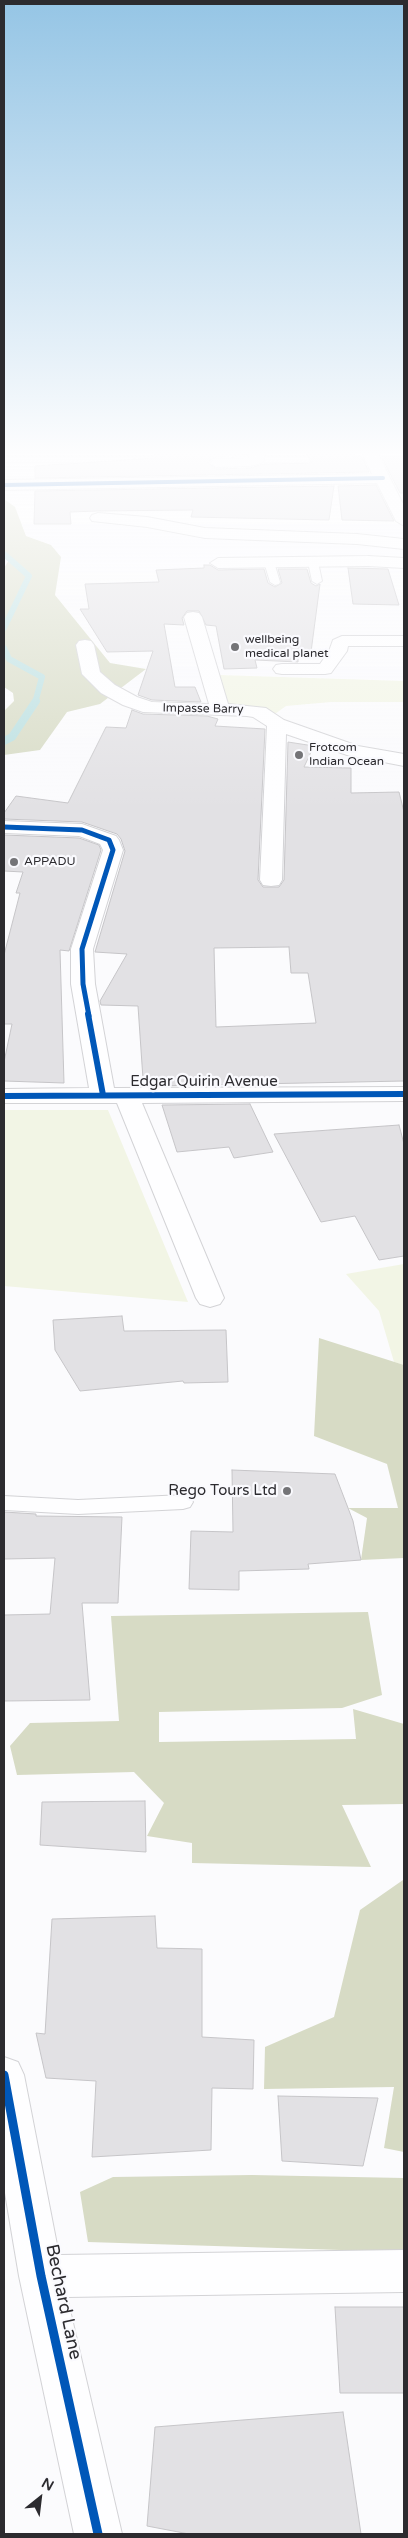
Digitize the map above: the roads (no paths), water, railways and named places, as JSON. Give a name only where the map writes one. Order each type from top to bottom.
[{"type":"street","points":[[193,617],[220,710]]},
{"type":"street","points":[[282,669],[324,669],[338,650],[338,644],[342,641],[404,641]]},
{"type":"street","name":"Impasse Barry","points":[[85,645],[92,674],[108,690],[130,701],[150,708],[259,712],[277,724],[354,751],[404,760]]},
{"type":"street","points":[[271,880],[277,724]]},
{"type":"street","points":[[4,827],[82,830],[109,840],[113,850],[82,949],[83,984],[115,1094],[210,1298]]},
{"type":"street","name":"Edgar Quirin Avenue","points":[[4,1096],[404,1094]]},
{"type":"street","name":"Bechard Lane","points":[[4,2075],[41,2276],[98,2534]]},
{"type":"street","points":[[41,2276],[404,2270]]},
{"type":"lane","points":[[272,572],[275,582]]},
{"type":"lane","points":[[315,572],[317,581]]},
{"type":"lane","points":[[4,1503],[78,1508],[183,1502]]},
{"type":"waterway","points":[[4,628],[29,576],[25,572]]},
{"type":"waterway","points":[[4,648],[9,659],[42,677],[35,702]]},
{"type":"waterway","points":[[4,741],[12,737],[35,702]]},
{"type":"place","name":"wellbeing medical planet","points":[[235,647]]},
{"type":"place","name":"Frotcom Indian Ocean","points":[[299,755]]},
{"type":"place","name":"APPADU","points":[[14,862]]},
{"type":"place","name":"Rego Tours Ltd","points":[[287,1491]]}]
